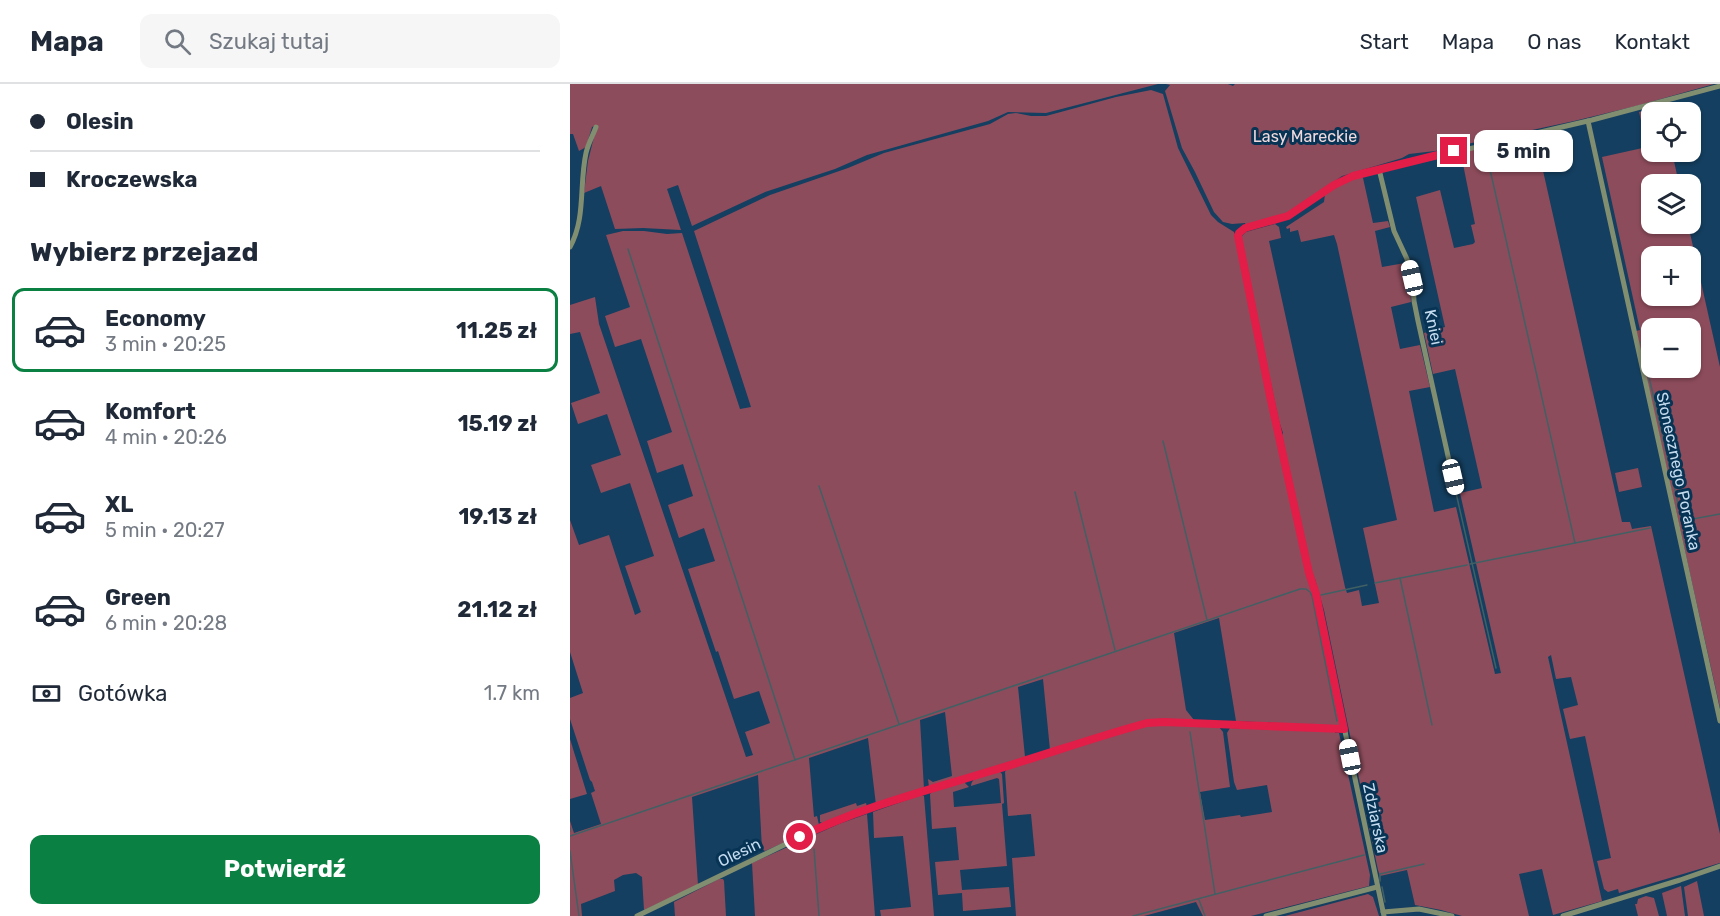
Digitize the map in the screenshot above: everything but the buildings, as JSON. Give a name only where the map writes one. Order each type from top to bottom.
[{"type":"street","points":[[1379,169],[1588,121],[1720,87]]},
{"type":"street","name":"Słonecznego Poranka","points":[[1588,121],[1720,721]]},
{"type":"street","points":[[570,247],[576,236],[579,222],[586,153],[596,127]]},
{"type":"street","name":"Zdziarska","points":[[1379,169],[1343,180],[1288,216],[1245,228],[1239,233],[1239,243],[1383,914]]},
{"type":"street","name":"Kniei","points":[[1379,169],[1394,231],[1406,254],[1410,268],[1418,321],[1456,492]]},
{"type":"street","name":"Olesin","points":[[637,916],[826,825],[927,790],[1147,723],[1344,729]]},
{"type":"street","points":[[1563,916],[1720,866]]},
{"type":"street","points":[[1266,916],[1377,887]]},
{"type":"street","points":[[1383,914],[1419,909],[1449,916]]},
{"type":"green space","points":[[570,84],[1158,84],[1046,113],[1008,112],[988,121],[867,155],[835,169],[765,192],[692,226],[678,185],[667,189],[681,230],[615,229],[601,186],[584,193],[588,161],[597,125],[592,127],[586,147],[579,151],[573,134],[570,134]]},
{"type":"green space","name":"Lasy Mareckie","points":[[1166,84],[1228,84],[1233,86],[1235,84],[1714,84],[1574,121],[1435,151],[1409,154],[1342,176],[1289,213],[1246,225],[1245,223],[1223,222],[1214,212],[1182,148],[1165,91],[1170,85]]},
{"type":"green space","points":[[1151,90],[1163,94],[1178,148],[1211,215],[1235,235],[1339,725],[1236,721],[1219,618],[1174,633],[1186,710],[1194,720],[1158,720],[1136,723],[1050,750],[1043,679],[1018,687],[1025,757],[929,787],[928,779],[933,782],[952,776],[945,712],[920,720],[924,789],[876,805],[868,738],[809,758],[814,817],[817,816],[819,825],[817,828],[765,851],[762,849],[758,775],[692,797],[698,885],[644,910],[642,877],[636,873],[623,875],[614,880],[615,891],[581,904],[582,916],[570,916],[570,821],[574,833],[601,824],[591,793],[595,791],[570,719],[570,698],[583,693],[570,652],[570,520],[579,545],[609,535],[635,615],[641,612],[625,566],[654,556],[630,483],[601,493],[591,465],[621,455],[607,414],[578,424],[571,403],[600,393],[580,332],[570,334],[570,305],[595,297],[599,324],[746,757],[753,755],[745,732],[770,723],[759,691],[734,699],[688,569],[715,561],[704,528],[679,538],[668,505],[693,496],[683,464],[657,473],[647,441],[672,432],[641,339],[615,347],[605,316],[630,307],[606,235],[623,231],[682,233],[740,409],[751,407],[694,231],[770,195],[884,153],[990,124],[1008,114],[1046,116]]},
{"type":"green space","points":[[1535,135],[1622,522],[1630,522],[1632,529],[1651,526],[1720,834],[1720,863],[1619,893],[1618,889],[1608,892],[1604,889],[1597,861],[1611,858],[1585,736],[1570,739],[1563,709],[1578,705],[1571,677],[1556,679],[1551,655],[1548,657],[1602,901],[1553,915],[1542,869],[1519,874],[1529,916],[1462,916],[1415,905],[1407,870],[1380,876],[1378,870],[1324,610],[1310,566],[1241,244],[1242,236],[1246,232],[1275,224],[1279,227],[1281,238],[1269,241],[1345,587],[1347,593],[1359,590],[1362,606],[1379,603],[1363,528],[1397,520],[1337,244],[1334,235],[1301,242],[1298,230],[1290,232],[1290,228],[1286,227],[1324,202],[1325,194],[1340,184],[1360,176],[1363,178],[1373,223],[1388,221],[1390,227],[1375,231],[1382,267],[1405,263],[1410,283],[1411,302],[1391,307],[1400,349],[1420,345],[1430,387],[1409,391],[1434,512],[1456,507],[1495,674],[1501,673],[1460,493],[1482,488],[1455,369],[1433,374],[1424,333],[1445,327],[1416,197],[1440,190],[1454,248],[1473,244],[1475,242],[1471,225],[1475,224],[1462,152]]},
{"type":"green space","points":[[1641,148],[1641,162],[1674,162],[1677,174],[1641,174],[1641,234],[1690,234],[1693,246],[1641,246],[1641,306],[1701,306],[1701,282],[1720,367],[1720,708],[1646,378],[1701,378],[1701,318],[1641,318],[1641,353],[1636,331],[1640,330],[1602,157]]},
{"type":"green space","points":[[1638,468],[1642,487],[1619,492],[1615,473]]},
{"type":"green space","points":[[1154,724],[1219,727],[1223,732],[1230,787],[1200,792],[1205,820],[1272,812],[1267,785],[1237,790],[1227,733],[1230,728],[1335,731],[1339,733],[1370,875],[1369,886],[1251,916],[1203,916],[1196,902],[1144,916],[1016,916],[1012,858],[1035,856],[1031,814],[1008,816],[1005,772],[1008,767]]},
{"type":"green space","points":[[570,739],[587,794],[570,799]]},
{"type":"green space","points":[[997,771],[1002,774],[1007,866],[960,870],[962,890],[1009,887],[1011,907],[963,911],[962,893],[938,895],[935,862],[959,860],[956,827],[932,829],[930,794],[964,782],[969,787],[953,792],[954,807],[1001,803],[999,779],[971,786],[977,777]]},
{"type":"green space","points":[[921,795],[924,796],[934,916],[881,916],[880,910],[911,907],[903,836],[874,838],[873,812]]},
{"type":"green space","points":[[856,803],[857,806],[866,803],[867,807],[825,824],[820,822],[820,815]]},
{"type":"green space","points":[[867,814],[875,916],[755,916],[752,863]]},
{"type":"green space","points":[[719,879],[724,881],[726,916],[675,916],[674,902]]},
{"type":"green space","points":[[1697,881],[1704,916],[1688,916],[1684,887]]},
{"type":"green space","points":[[1681,886],[1685,916],[1667,916],[1662,893]]},
{"type":"green space","points":[[1368,894],[1373,897],[1379,916],[1285,916]]},
{"type":"green space","points":[[1646,896],[1654,898],[1659,916],[1638,916],[1635,904],[1638,899]]},
{"type":"waterway","points":[[1486,152],[1575,543]]},
{"type":"waterway","points":[[628,249],[795,760]]},
{"type":"waterway","points":[[1649,378],[1682,521],[1720,514]]},
{"type":"waterway","points":[[1163,441],[1207,620]]},
{"type":"waterway","points":[[819,486],[899,724]]},
{"type":"waterway","points":[[1075,492],[1115,650]]},
{"type":"waterway","points":[[1456,493],[1496,668]]},
{"type":"waterway","points":[[1470,564],[1650,528]]},
{"type":"waterway","points":[[1375,583],[1467,565]]},
{"type":"waterway","points":[[1400,578],[1432,725]]},
{"type":"waterway","points":[[1321,595],[1367,585]]},
{"type":"waterway","points":[[570,836],[1300,589],[1306,589],[1312,596],[1337,721]]},
{"type":"waterway","points":[[1190,732],[1215,894]]},
{"type":"waterway","points":[[814,849],[819,916]]},
{"type":"waterway","points":[[570,851],[579,916]]},
{"type":"waterway","points":[[1133,916],[1364,855]]},
{"type":"waterway","points":[[1380,881],[1380,874],[1424,864]]},
{"type":"waterway","points":[[1382,887],[1385,902]]},
{"type":"waterway","points":[[1199,900],[1205,916]]},
{"type":"route","points":[[800,837],[869,809],[1147,723],[1344,729],[1316,594],[1309,573],[1270,396],[1238,236],[1245,228],[1292,214],[1334,185],[1353,176],[1454,151]]}]
